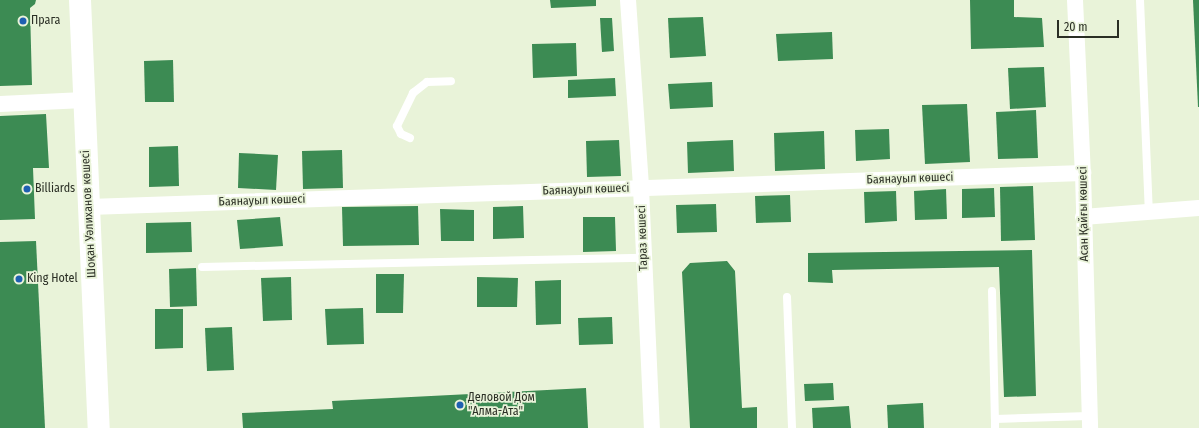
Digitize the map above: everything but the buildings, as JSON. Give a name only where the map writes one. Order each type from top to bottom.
[{"type":"main road","name":"Шоқан Уәлиханов көшесі","points":[[80,0],[99,428]]},
{"type":"street","name":"Тараз көшесі","points":[[628,0],[641,188],[652,428]]},
{"type":"street","name":"Асан Қайғы көшесі","points":[[1075,0],[1083,173],[1083,217],[1090,422]]},
{"type":"street","points":[[0,104],[84,100]]},
{"type":"street","name":"Баянауыл көшесі","points":[[89,207],[1083,173]]},
{"type":"street","points":[[1083,217],[1199,208]]},
{"type":"lane","points":[[1140,0],[1149,212]]},
{"type":"lane","points":[[410,138],[401,134],[397,126],[413,93],[426,82],[451,81]]},
{"type":"lane","points":[[202,267],[644,258]]},
{"type":"lane","points":[[992,291],[995,428]]},
{"type":"lane","points":[[787,297],[792,428]]},
{"type":"lane","points":[[995,419],[1090,422]]},
{"type":"place","name":"Прага","points":[[23,21]]},
{"type":"place","name":"Billiards","points":[[27,189]]},
{"type":"place","name":"King Hotel","points":[[19,279]]},
{"type":"place","name":"Деловой Дом \"Алма-Ата\"","points":[[460,405]]}]
